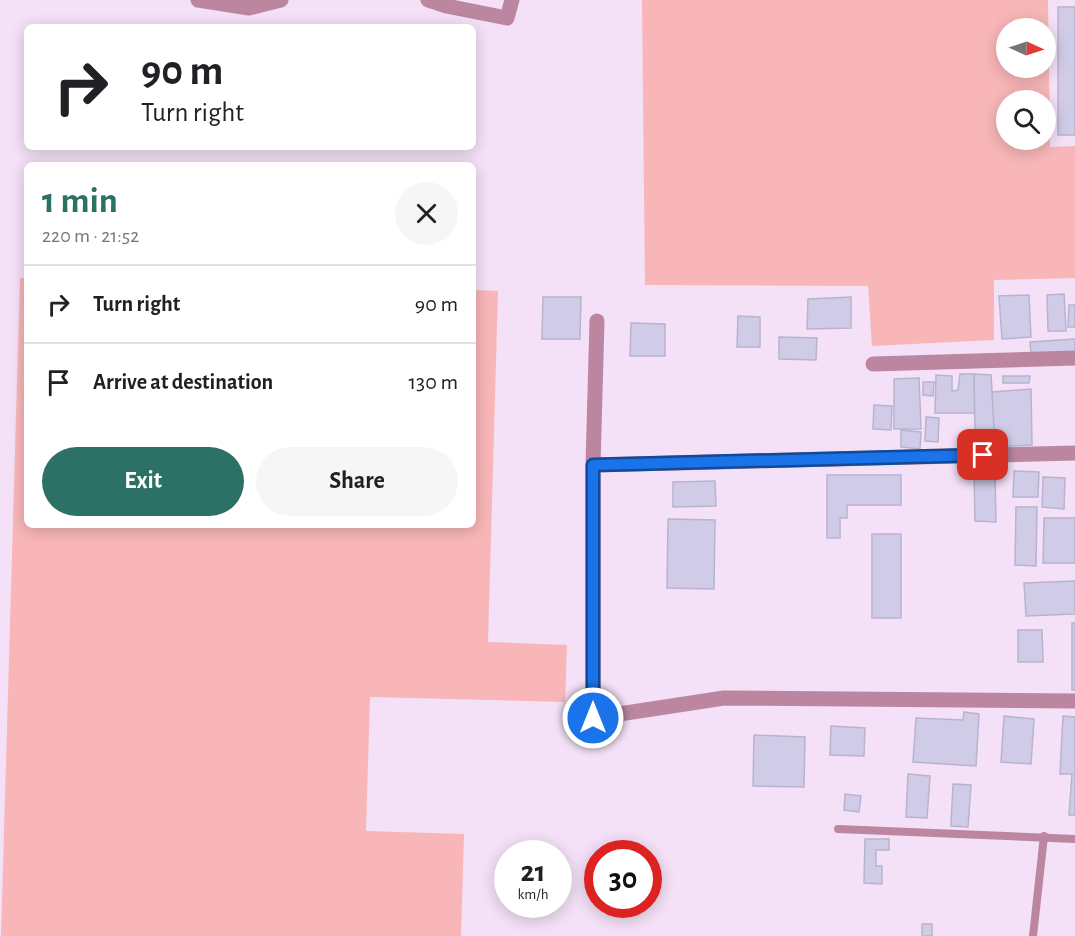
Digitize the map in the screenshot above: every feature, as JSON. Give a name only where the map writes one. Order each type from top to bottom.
[{"type":"street","points":[[198,0],[249,8],[281,0]]},
{"type":"street","points":[[428,0],[446,6],[507,18],[512,0]]},
{"type":"street","points":[[597,321],[593,465],[593,718],[724,698],[1075,701]]},
{"type":"street","points":[[873,364],[1075,358]]},
{"type":"street","points":[[593,465],[1075,453]]},
{"type":"lane","points":[[838,829],[1075,839]]},
{"type":"lane","points":[[1033,936],[1044,836]]},
{"type":"shaded area","points":[[642,0],[1048,0],[1048,18],[996,18],[996,78],[1049,78],[1049,90],[996,90],[996,150],[1056,150],[1056,147],[1075,146],[1075,278],[994,280],[994,340],[872,346],[868,286],[645,285]]},
{"type":"shaded area","points":[[20,278],[24,278],[24,528],[476,528],[476,290],[498,291],[488,642],[567,645],[565,702],[370,697],[366,831],[464,834],[461,936],[1,936]]},
{"type":"building","points":[[1058,7],[1075,7],[1075,135],[1058,135]]},
{"type":"building","points":[[1064,294],[1066,331],[1048,331],[1047,295]]},
{"type":"building","points":[[1029,295],[1031,337],[1002,339],[999,296]]},
{"type":"building","points":[[543,297],[581,297],[580,339],[542,339]]},
{"type":"building","points":[[851,297],[851,328],[807,329],[808,299]]},
{"type":"building","points":[[1069,305],[1075,305],[1075,327],[1068,327]]},
{"type":"building","points":[[738,316],[760,317],[760,347],[737,347]]},
{"type":"building","points":[[631,323],[665,324],[665,356],[630,356]]},
{"type":"building","points":[[779,337],[817,338],[816,360],[779,359]]},
{"type":"building","points":[[1075,339],[1075,352],[1031,355],[1030,342]]},
{"type":"building","points":[[960,374],[974,374],[975,413],[935,413],[936,375],[952,376],[952,391],[958,390]]},
{"type":"building","points":[[974,374],[991,375],[995,435],[975,433]]},
{"type":"building","points":[[1003,376],[1030,376],[1029,383],[1003,383]]},
{"type":"building","points":[[919,378],[921,429],[894,429],[894,379]]},
{"type":"building","points":[[923,382],[934,382],[933,396],[923,395]]},
{"type":"building","points":[[1031,389],[1032,445],[995,447],[992,392]]},
{"type":"building","points":[[874,405],[892,406],[891,430],[873,429]]},
{"type":"building","points":[[926,417],[939,418],[938,442],[925,441]]},
{"type":"building","points":[[901,430],[921,432],[920,449],[901,447]]},
{"type":"building","points":[[1014,471],[1039,472],[1038,497],[1013,497]]},
{"type":"building","points":[[974,472],[995,472],[996,522],[975,521]]},
{"type":"building","points":[[827,475],[901,475],[901,505],[847,505],[847,518],[840,518],[840,538],[827,538]]},
{"type":"building","points":[[1043,477],[1065,478],[1064,509],[1042,507]]},
{"type":"building","points":[[715,481],[716,506],[673,507],[673,482]]},
{"type":"building","points":[[1016,507],[1037,507],[1036,566],[1015,565]]},
{"type":"building","points":[[1044,518],[1075,518],[1075,563],[1043,563]]},
{"type":"building","points":[[668,519],[715,520],[714,589],[667,588]]},
{"type":"building","points":[[872,534],[901,534],[901,618],[872,618]]},
{"type":"building","points":[[1075,581],[1075,614],[1026,616],[1024,583]]},
{"type":"building","points":[[1072,623],[1075,623],[1075,690],[1072,690]]},
{"type":"building","points":[[1018,630],[1042,630],[1043,662],[1018,662]]},
{"type":"building","points":[[964,712],[979,714],[976,766],[913,762],[916,718],[963,720]]},
{"type":"building","points":[[1004,716],[1034,719],[1031,764],[1001,762]]},
{"type":"building","points":[[1063,716],[1075,717],[1075,815],[1069,815],[1072,774],[1060,774]]},
{"type":"building","points":[[831,726],[865,728],[864,756],[830,755]]},
{"type":"building","points":[[754,735],[805,737],[804,787],[753,786]]},
{"type":"building","points":[[908,774],[930,776],[927,818],[906,817]]},
{"type":"building","points":[[953,784],[971,785],[968,827],[951,826]]},
{"type":"building","points":[[845,794],[861,796],[859,812],[844,810]]},
{"type":"building","points":[[865,839],[889,839],[889,850],[876,850],[876,866],[882,866],[882,884],[864,883]]},
{"type":"building","points":[[922,924],[932,924],[932,936],[922,936]]},
{"type":"route","points":[[593,718],[593,465],[983,455]]}]
